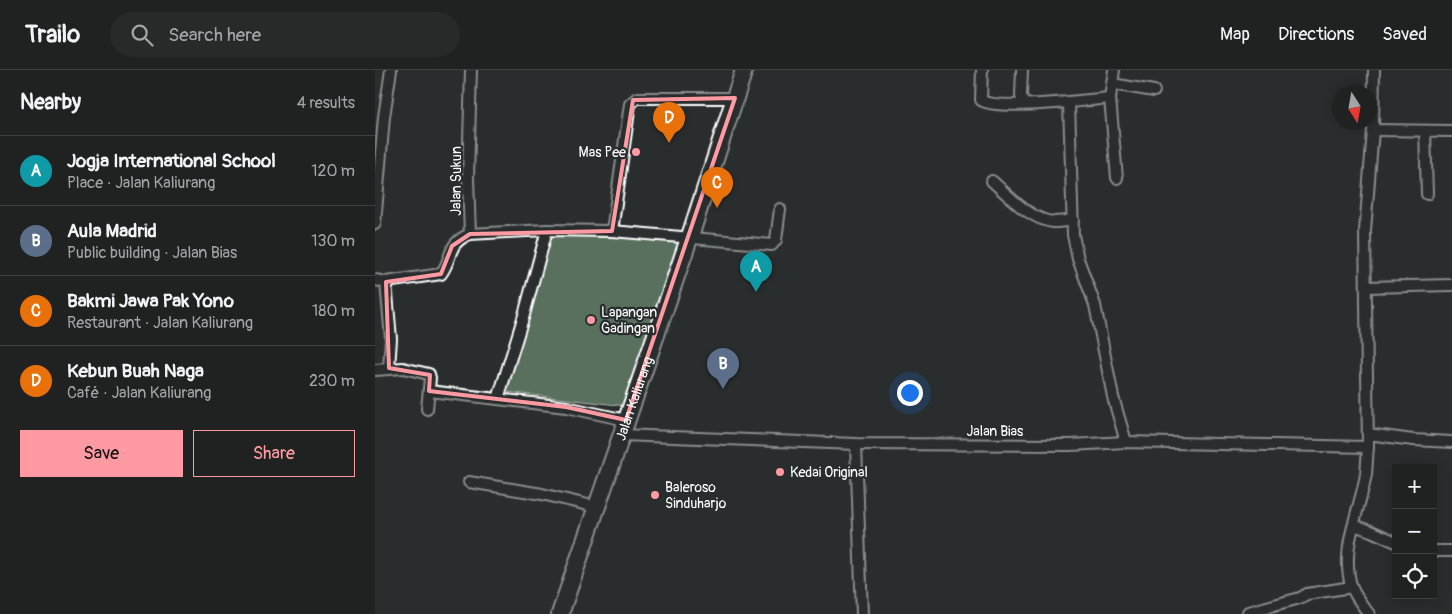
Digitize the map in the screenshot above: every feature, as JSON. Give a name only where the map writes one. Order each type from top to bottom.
[{"type":"main road","name":"Jalan Kaliurang","points":[[560,614],[689,238],[744,70]]},
{"type":"street","points":[[375,224],[379,117],[391,70]]},
{"type":"street","name":"Jalan Sukun","points":[[375,280],[386,282],[441,274],[447,266],[452,246],[459,238],[469,234],[468,178],[471,70]]},
{"type":"street","points":[[982,70],[980,95],[983,102],[996,105],[1110,98]]},
{"type":"street","points":[[1022,70],[1021,96],[1024,104]]},
{"type":"street","points":[[1114,70],[1110,98],[1117,178]]},
{"type":"street","points":[[1374,70],[1374,85]]},
{"type":"street","points":[[1112,84],[1153,91]]},
{"type":"street","points":[[612,231],[630,104],[633,100],[641,98],[735,98]]},
{"type":"street","points":[[1069,102],[1075,249],[1092,293],[1113,397],[1126,442]]},
{"type":"street","points":[[1369,614],[1356,596],[1352,586],[1348,568],[1348,553],[1366,474],[1368,447],[1365,231],[1373,130],[1452,131]]},
{"type":"street","points":[[1425,131],[1427,194]]},
{"type":"street","points":[[992,181],[1017,203],[1042,219],[1054,222],[1073,220]]},
{"type":"street","points":[[469,234],[547,230],[612,231],[772,244],[776,240],[780,209]]},
{"type":"street","points":[[498,399],[524,316],[547,230]]},
{"type":"street","points":[[386,282],[391,339],[389,368]]},
{"type":"street","points":[[1366,287],[1452,285]]},
{"type":"street","points":[[375,370],[389,368],[408,369],[429,374],[427,409]]},
{"type":"street","name":"Jalan Bias","points":[[429,391],[566,407],[624,428],[856,444],[1070,445],[1126,442],[1368,447]]},
{"type":"street","points":[[1368,434],[1413,440],[1452,442]]},
{"type":"street","points":[[856,444],[862,614]]},
{"type":"street","points":[[469,482],[541,494],[596,507]]},
{"type":"street","points":[[1354,526],[1392,540]]},
{"type":"street","points":[[1437,551],[1452,551]]},
{"type":"street","points":[[1248,612],[1299,599],[1307,594],[1352,586]]},
{"type":"highlighted area","points":[[735,98],[626,420],[566,407],[429,391],[430,375],[389,368],[386,282],[441,274],[452,246],[470,234],[612,231],[633,100]]},
{"type":"green space","name":"Lapangan Gadingan","points":[[552,236],[681,239],[626,406],[507,392]]},
{"type":"place","name":"Kebun Buah Naga","points":[[669,143]]},
{"type":"place","name":"Mas Pee","points":[[636,152]]},
{"type":"place","name":"Bakmi Jawa Pak Yono","points":[[717,208]]},
{"type":"place","name":"Jogja International School","points":[[756,292]]},
{"type":"place","name":"Lapangan Gadingan","points":[[591,320]]},
{"type":"place","name":"Aula Madrid","points":[[723,389]]},
{"type":"place","name":"Kedai Original","points":[[780,472]]},
{"type":"place","name":"Baleroso Sinduharjo","points":[[655,495]]}]
